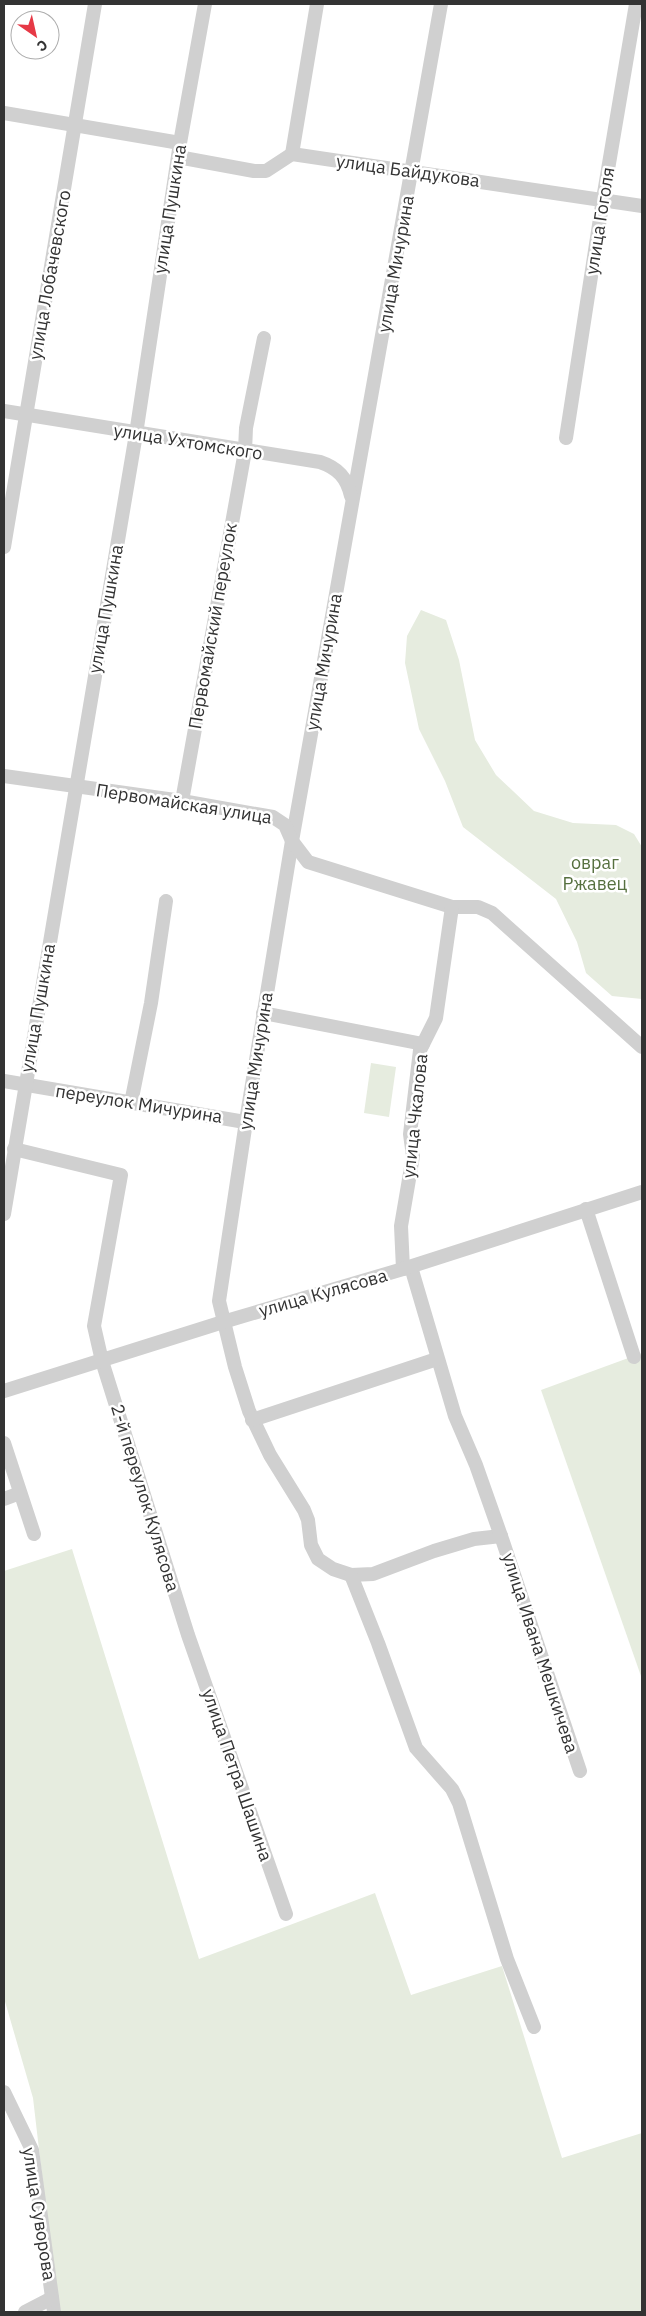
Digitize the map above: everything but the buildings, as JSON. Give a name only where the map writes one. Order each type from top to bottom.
[{"type":"street","name":"улица Лобачевского","points":[[4,547],[95,4]]},
{"type":"street","name":"улица Пушкина","points":[[4,1214],[136,434],[180,143],[205,4]]},
{"type":"street","points":[[178,157],[254,171],[266,171],[292,154],[317,4]]},
{"type":"street","name":"улица Мичурина","points":[[351,1575],[333,1570],[318,1559],[311,1545],[308,1520],[304,1510],[270,1455],[252,1420],[223,1322],[219,1301],[245,1122],[292,841],[442,4]]},
{"type":"street","name":"улица Гоголя","points":[[566,438],[603,199],[636,4]]},
{"type":"street","points":[[4,113],[180,143]]},
{"type":"street","name":"улица Байдукова","points":[[292,154],[642,206]]},
{"type":"street","name":"Первомайский переулок","points":[[182,801],[245,451],[246,428],[264,338]]},
{"type":"street","name":"улица Ухтомского","points":[[4,411],[330,465],[345,478],[352,500]]},
{"type":"street","name":"Первомайская улица","points":[[4,776],[182,801],[273,817],[285,825],[292,841],[308,862],[452,907],[478,908],[492,913],[642,1047]]},
{"type":"street","points":[[131,1103],[151,1003],[166,901]]},
{"type":"street","name":"улица Чкалова","points":[[452,907],[436,1018],[420,1050],[410,1134],[413,1156],[401,1226],[407,1268],[455,1416],[476,1465],[501,1536]]},
{"type":"street","points":[[264,1013],[423,1044]]},
{"type":"street","name":"переулок Мичурина","points":[[4,1081],[245,1122]]},
{"type":"street","name":"2-й переулок Кулясова","points":[[14,1149],[121,1175],[94,1326],[102,1361],[188,1635]]},
{"type":"street","name":"улица Кулясова","points":[[4,1390],[223,1322],[407,1268],[642,1192]]},
{"type":"street","points":[[586,1209],[634,1357]]},
{"type":"street","points":[[252,1420],[437,1359]]},
{"type":"street","points":[[4,1442],[34,1534]]},
{"type":"street","points":[[4,1499],[20,1494]]},
{"type":"street","points":[[501,1536],[458,1544],[374,1574],[351,1575],[416,1748],[452,1789],[459,1804],[507,1959],[534,2027]]},
{"type":"street","name":"улица Ивана Мешкичева","points":[[501,1536],[580,1771]]},
{"type":"street","name":"улица Петра Шашина","points":[[188,1635],[286,1914]]},
{"type":"street","name":"улица Суворова","points":[[4,2092],[32,2150],[54,2312]]},
{"type":"street","points":[[25,2312],[52,2298]]},
{"type":"green space","name":"овраг Ржавец","points":[[421,610],[446,620],[459,660],[475,740],[496,775],[534,811],[573,823],[616,825],[634,834],[642,847],[642,999],[612,996],[586,973],[577,942],[556,899],[463,827],[445,781],[419,729],[405,663],[407,636]]},
{"type":"green space","points":[[371,1063],[396,1067],[389,1117],[364,1113]]},
{"type":"green space","points":[[642,1353],[642,1679],[541,1390]]},
{"type":"green space","points":[[72,1549],[199,1959],[375,1893],[411,1995],[502,1966],[562,2158],[642,2133],[642,2312],[58,2312],[33,2098],[4,1998],[4,1571]]}]
